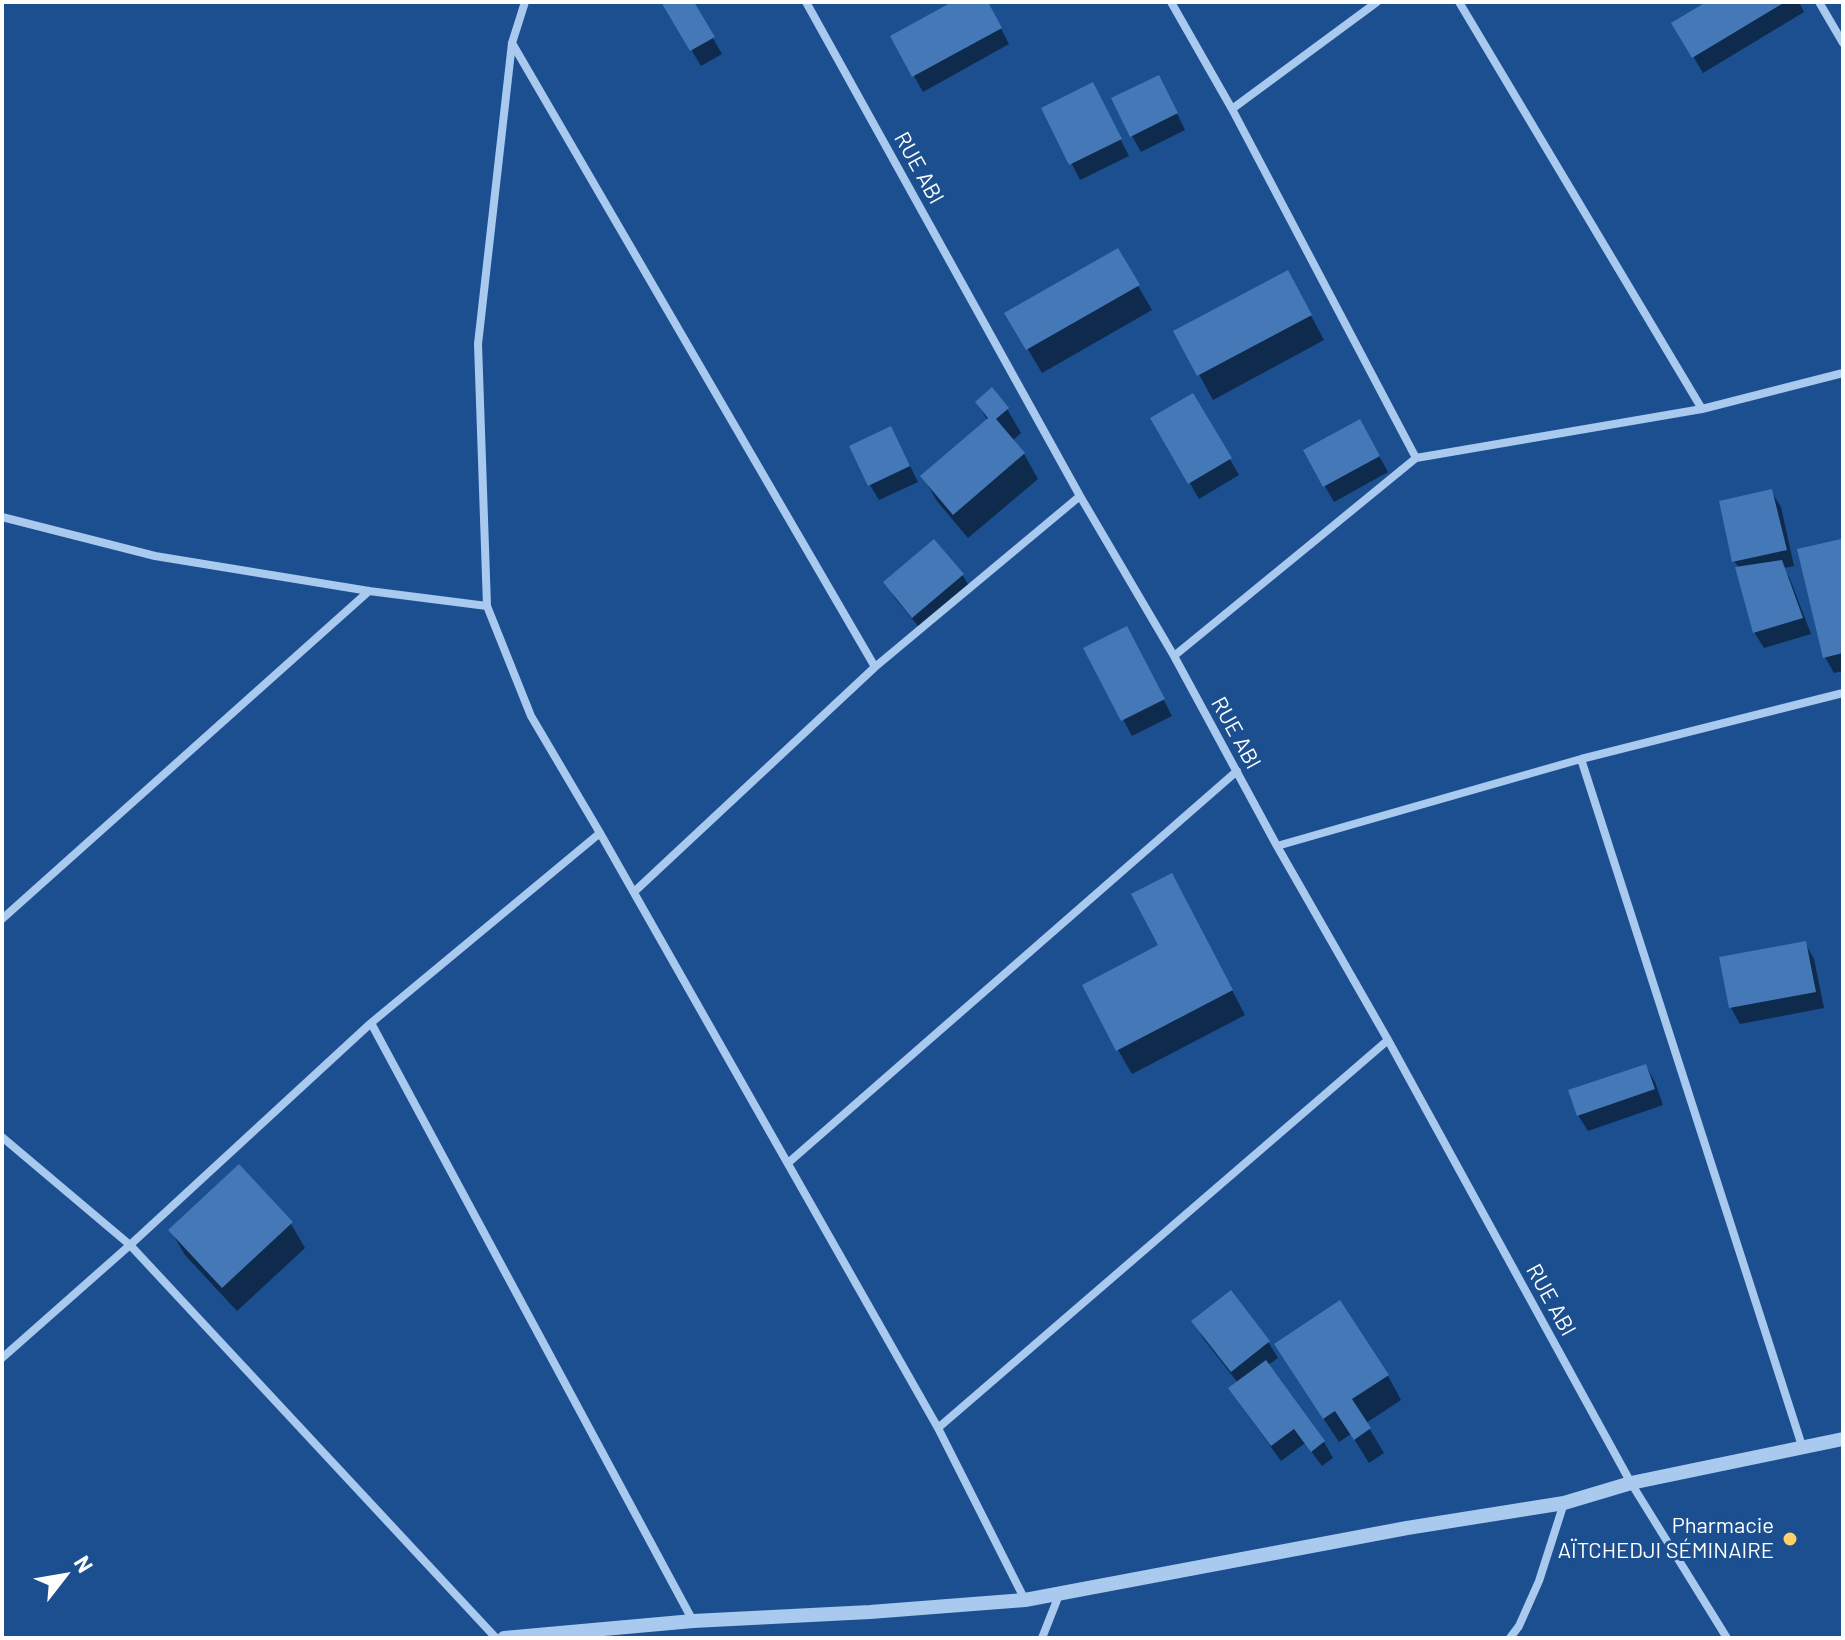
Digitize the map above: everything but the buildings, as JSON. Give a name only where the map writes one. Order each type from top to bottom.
[{"type":"street","points":[[525,2],[512,43],[478,344],[487,606],[531,716],[938,1428],[1025,1600]]},
{"type":"street","name":"RUE ABI","points":[[806,2],[1080,496],[1174,656],[1277,846],[1388,1040],[1631,1483],[1727,1638]]},
{"type":"street","points":[[1171,2],[1232,109],[1416,458]]},
{"type":"street","points":[[1459,2],[1702,409]]},
{"type":"street","points":[[1819,2],[1843,43]]},
{"type":"street","points":[[1232,109],[1373,3]]},
{"type":"street","points":[[512,43],[875,667]]},
{"type":"street","points":[[1174,656],[1416,458],[1702,409],[1843,373]]},
{"type":"street","points":[[634,892],[875,667],[1080,496]]},
{"type":"street","points":[[2,517],[155,556],[369,591],[487,606]]},
{"type":"street","points":[[2,919],[369,591]]},
{"type":"street","points":[[1277,846],[1581,759],[1843,693]]},
{"type":"street","points":[[1581,759],[1803,1449]]},
{"type":"street","points":[[788,1163],[1237,771]]},
{"type":"street","points":[[2,1358],[371,1023],[600,833]]},
{"type":"street","points":[[371,1023],[693,1621]]},
{"type":"street","points":[[938,1428],[1388,1040]]},
{"type":"street","points":[[2,1137],[130,1245],[496,1638]]},
{"type":"street","points":[[504,1638],[1059,1595],[1407,1528],[1564,1503],[1631,1483],[1843,1439]]},
{"type":"street","points":[[1510,1638],[1519,1626],[1539,1581],[1564,1503]]},
{"type":"street","points":[[1042,1638],[1059,1595]]},
{"type":"place","name":"Pharmacie AÏTCHEDJI SÉMINAIRE","points":[[1790,1539]]}]
